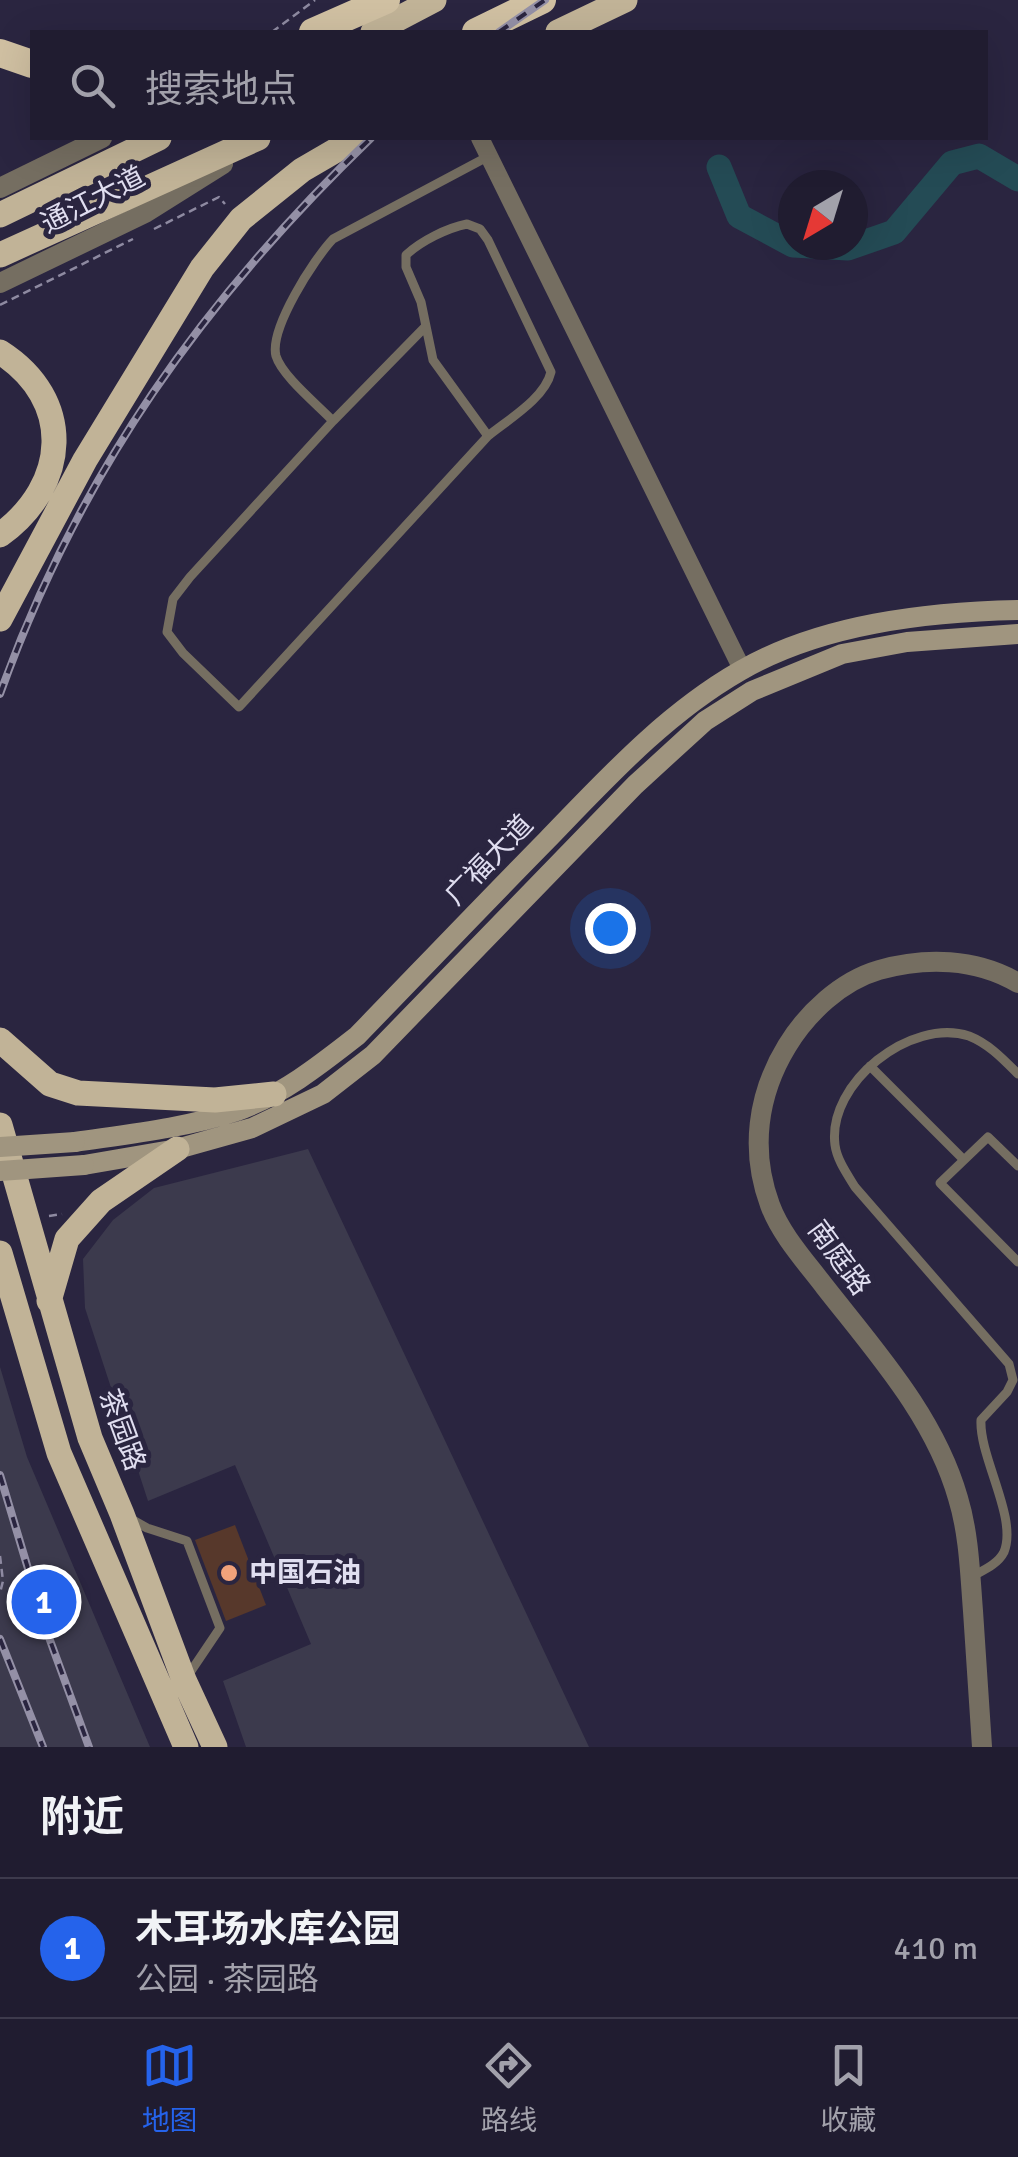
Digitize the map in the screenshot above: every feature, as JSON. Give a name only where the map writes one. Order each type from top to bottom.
[{"type":"highway","points":[[318,30],[386,0]]},
{"type":"highway","points":[[480,30],[542,0]]},
{"type":"highway","points":[[0,53],[30,63]]},
{"type":"main road","points":[[377,30],[434,0]]},
{"type":"main road","points":[[562,30],[625,0]]},
{"type":"main road","name":"通江大道","points":[[0,215],[156,140]]},
{"type":"main road","name":"通江大道","points":[[0,255],[257,140]]},
{"type":"main road","points":[[0,620],[85,460],[202,268],[241,219],[302,170],[354,140]]},
{"type":"main road","points":[[0,352],[17,363],[39,392],[53,422],[48,476],[39,498],[0,535]]},
{"type":"main road","name":"广福大道","points":[[0,1147],[75,1142],[166,1128],[238,1110],[274,1094],[311,1072],[356,1036],[617,768],[688,706],[742,669],[834,631],[906,618],[1018,610]]},
{"type":"main road","name":"广福大道","points":[[0,1171],[84,1165],[177,1149],[252,1128],[323,1094],[373,1055],[635,785],[705,721],[752,691],[842,654],[907,642],[1018,634]]},
{"type":"main road","points":[[0,1040],[50,1084],[78,1093],[215,1100],[274,1094]]},
{"type":"main road","name":"茶园路","points":[[0,1125],[90,1438],[214,1747]]},
{"type":"main road","points":[[49,1301],[67,1238],[101,1201],[177,1149]]},
{"type":"main road","points":[[0,1253],[60,1453],[186,1747]]},
{"type":"street","name":"通江大道","points":[[0,188],[98,140]]},
{"type":"street","name":"通江大道","points":[[0,283],[145,213],[258,140]]},
{"type":"street","points":[[481,140],[742,669]]},
{"type":"street","name":"南庭路","points":[[982,1747],[970,1578],[958,1497],[929,1428],[794,1246],[771,1208],[759,1166],[759,1116],[773,1069],[798,1027],[834,994],[867,974],[909,962],[952,962],[1002,974],[1018,983]]},
{"type":"lane","points":[[333,420],[276,358],[275,343],[301,280],[333,239],[489,156]]},
{"type":"lane","points":[[426,326],[333,420],[173,599],[167,632],[183,653],[239,707],[488,436],[526,406],[548,382],[551,372],[488,240],[480,229],[467,224],[456,226],[406,255],[406,266],[422,302],[433,360],[488,436]]},
{"type":"lane","points":[[970,1578],[996,1562],[1006,1550],[1008,1531],[999,1489],[980,1435],[980,1420],[1014,1380],[1009,1364],[855,1188],[835,1145],[836,1124],[854,1080],[909,1040],[951,1033],[968,1036],[991,1048],[1018,1074]]},
{"type":"lane","points":[[870,1066],[964,1160]]},
{"type":"lane","points":[[1018,1166],[988,1137],[940,1184],[1018,1262]]},
{"type":"lane","points":[[122,1514],[186,1541],[220,1628],[184,1680]]},
{"type":"path","points":[[275,30],[315,0]]},
{"type":"path","points":[[151,230],[218,197],[241,219]]},
{"type":"path","points":[[0,305],[134,239]]},
{"type":"path","points":[[0,1556],[0,1593]]},
{"type":"shaded area","points":[[308,1149],[589,1747],[246,1747],[223,1681],[311,1644],[235,1465],[148,1501],[85,1308],[83,1259],[113,1220],[154,1188]]},
{"type":"shaded area","points":[[0,1367],[27,1457],[150,1747],[0,1747]]},
{"type":"building","points":[[235,1525],[266,1605],[226,1621],[195,1540]]},
{"type":"waterway","points":[[719,167],[739,216],[793,245],[848,248],[894,232],[952,163],[979,156],[1018,179]]},
{"type":"railway","points":[[502,30],[545,0]]},
{"type":"railway","points":[[0,694],[68,537],[152,394],[253,262],[369,140]]},
{"type":"railway","points":[[0,1475],[47,1632],[89,1747]]},
{"type":"railway","points":[[0,1639],[43,1747]]},
{"type":"place","name":"中国石油","points":[[229,1573]]},
{"type":"place","name":"木耳场水库公园","points":[[44,1602]]}]
